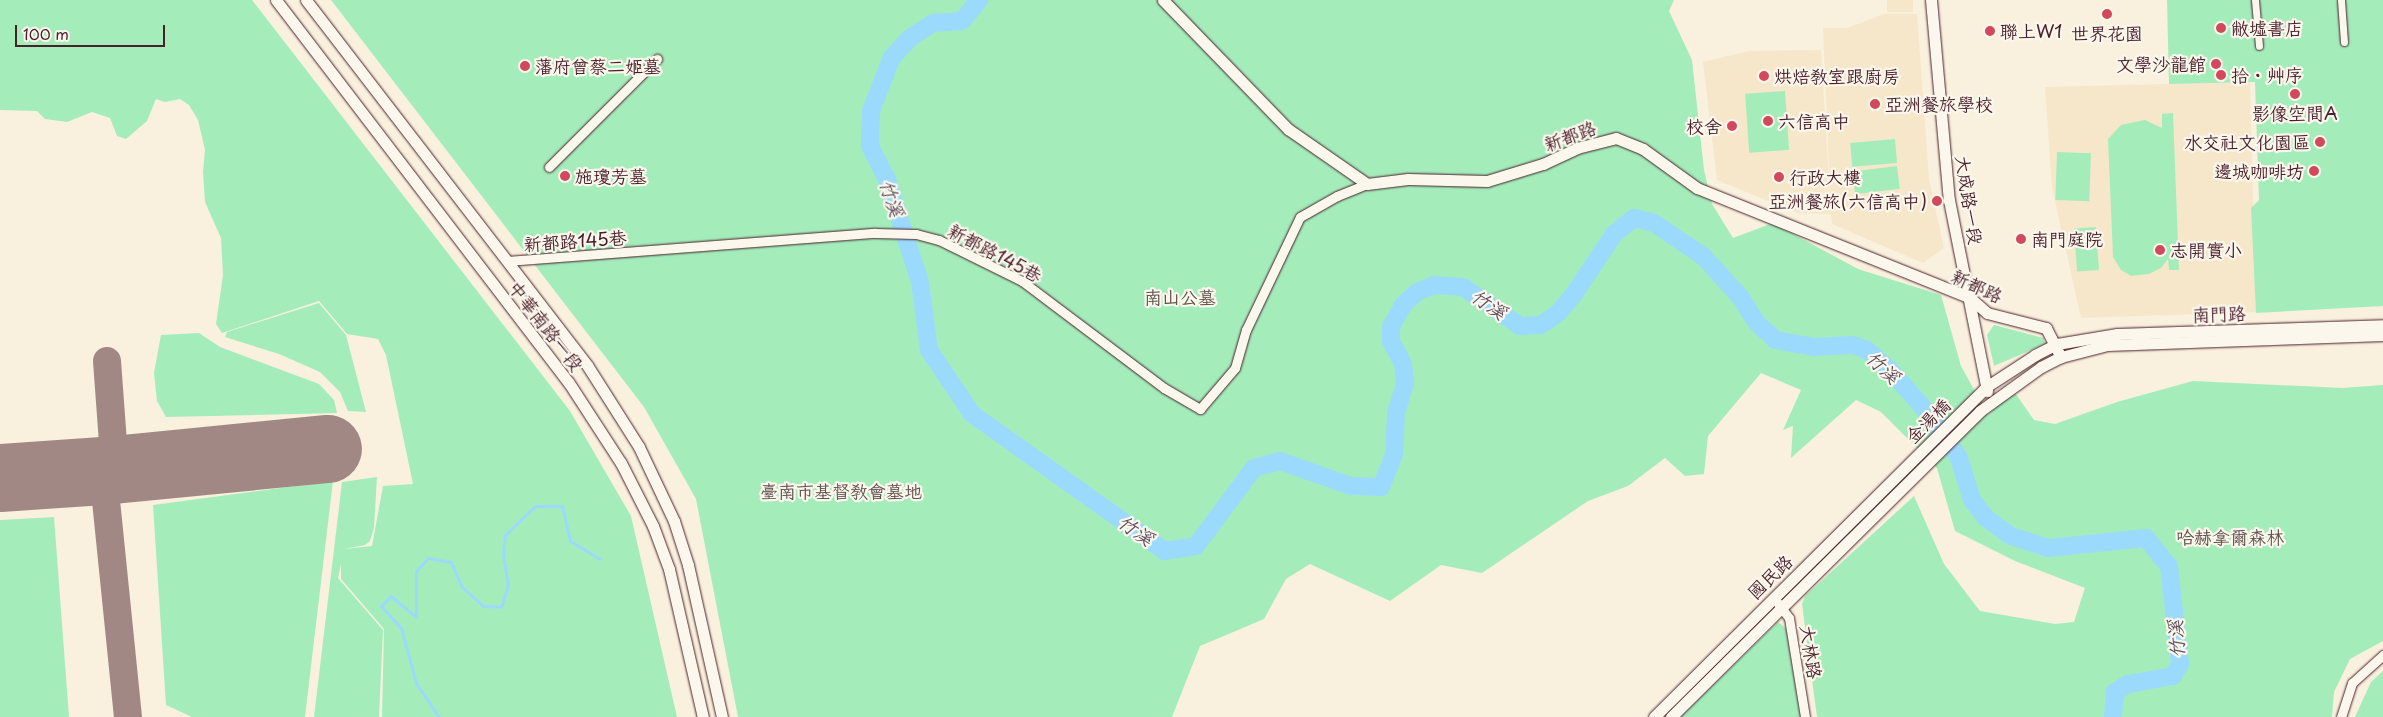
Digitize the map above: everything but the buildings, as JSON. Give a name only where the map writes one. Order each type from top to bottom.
[{"type":"street","name":"中華南路一段","points":[[276,0],[569,383],[621,463],[653,526],[669,569],[703,717]]},
{"type":"street","name":"中華南路一段","points":[[306,0],[587,365],[639,447],[674,521],[688,565],[722,717]]},
{"type":"street","points":[[1163,0],[1288,130],[1368,184]]},
{"type":"street","name":"大成路一段","points":[[1931,0],[1948,200],[1970,298],[1988,404]]},
{"type":"street","points":[[2255,0],[2259,46]]},
{"type":"street","points":[[2341,0],[2344,42]]},
{"type":"street","points":[[549,167],[657,59]]},
{"type":"street","name":"新都路","points":[[1368,184],[1408,179],[1487,181],[1543,164],[1577,148],[1616,138],[1643,149],[1697,188],[1970,298],[1987,313],[2046,328],[2057,344],[2062,357]]},
{"type":"street","name":"新都路145巷","points":[[507,261],[875,232],[916,234],[939,240],[1022,281],[1164,388],[1200,409],[1235,368],[1246,330],[1300,217],[1337,196],[1368,184]]},
{"type":"street","name":"南門路","points":[[2057,344],[2117,334],[2383,325]]},
{"type":"street","name":"南門路","points":[[2062,357],[2108,345],[2383,335]]},
{"type":"street","points":[[1986,387],[1997,377],[2057,344]]},
{"type":"street","points":[[1988,404],[2018,381],[2062,357]]},
{"type":"street","name":"金湯橋","points":[[1911,462],[1986,387]]},
{"type":"street","name":"金湯橋","points":[[1921,470],[1988,404]]},
{"type":"street","name":"國民路","points":[[1654,717],[1911,462]]},
{"type":"street","name":"國民路","points":[[1671,717],[1921,470]]},
{"type":"street","name":"大林路","points":[[1774,598],[1789,618],[1805,717]]},
{"type":"street","points":[[2342,717],[2352,683],[2383,655]]},
{"type":"shaded area","points":[[1887,0],[1913,0],[1913,12],[1887,12]]},
{"type":"shaded area","name":"亞洲餐旅學校","points":[[1884,14],[1917,14],[1929,179],[1944,248],[1923,263],[1832,224],[1823,28],[1847,28]]},
{"type":"shaded area","name":"六信高中","points":[[1821,50],[1831,214],[1798,213],[1717,180],[1703,62],[1749,51]]},
{"type":"shaded area","name":"志開實小","points":[[2250,82],[2256,312],[2081,318],[2052,187],[2045,87]]},
{"type":"green space","points":[[0,0],[252,0],[570,411],[631,516],[677,717],[382,717],[384,629],[341,579],[341,564],[338,578],[383,630],[379,717],[314,717],[342,482],[377,477],[374,528],[370,541],[365,545],[344,549],[372,546],[383,486],[413,484],[386,355],[378,339],[347,334],[319,301],[222,333],[216,324],[223,275],[221,238],[205,202],[203,172],[205,150],[198,120],[189,105],[180,99],[165,102],[156,99],[147,121],[126,139],[117,136],[110,118],[92,112],[67,122],[45,119],[37,111],[0,110]]},
{"type":"green space","name":"南山公墓","points":[[331,0],[1674,0],[1669,11],[1692,60],[1704,170],[1712,204],[1733,238],[1773,223],[1858,269],[1941,295],[1961,366],[1988,415],[2013,390],[2034,420],[2055,424],[2117,402],[2193,381],[2342,388],[2383,385],[2383,641],[2350,659],[2334,692],[2332,717],[1817,717],[1802,604],[1805,596],[1914,496],[1944,564],[1980,611],[2055,624],[2074,622],[2085,588],[2015,561],[1955,531],[1937,468],[1881,412],[1856,400],[1791,458],[1793,426],[1783,430],[1801,390],[1761,373],[1708,436],[1704,474],[1685,476],[1665,458],[1628,486],[1588,501],[1482,573],[1441,565],[1390,601],[1310,564],[1286,579],[1264,619],[1200,646],[1172,717],[738,717],[696,499],[644,407]]},
{"type":"green space","name":"水交社文化園區","points":[[2167,0],[2383,0],[2383,306],[2256,313],[2251,208],[2259,200],[2255,82],[2169,84]]},
{"type":"green space","points":[[1785,91],[1789,150],[1749,153],[1745,94]]},
{"type":"green space","points":[[2173,113],[2179,270],[2169,270],[2168,259],[2161,268],[2149,274],[2131,276],[2121,270],[2113,257],[2108,139],[2121,125],[2145,120],[2162,128],[2162,114]]},
{"type":"green space","points":[[1895,139],[1897,163],[1852,167],[1850,143]]},
{"type":"green space","points":[[2057,152],[2091,153],[2089,201],[2055,200]]},
{"type":"green space","points":[[1897,166],[1900,189],[1855,194],[1852,171]]},
{"type":"green space","points":[[2096,227],[2099,270],[2077,271],[2074,229]]},
{"type":"green space","points":[[319,303],[346,335],[366,412],[348,411],[340,392],[320,372],[279,354],[225,337],[227,332]]},
{"type":"green space","points":[[1994,325],[2043,338],[2045,344],[1994,366],[1987,335]]},
{"type":"green space","points":[[199,333],[220,347],[319,384],[334,400],[337,413],[166,417],[157,401],[154,373],[161,335]]},
{"type":"green space","points":[[333,481],[305,717],[192,717],[166,705],[153,505]]},
{"type":"green space","points":[[54,517],[69,717],[0,717],[0,520]]},
{"type":"green space","points":[[1778,622],[1788,630],[1802,717],[1680,717]]},
{"type":"green space","points":[[2383,671],[2383,717],[2355,717],[2371,682]]},
{"type":"waterway","name":"竹溪","points":[[979,0],[962,21],[933,23],[910,38],[892,57],[871,111],[870,146],[887,180],[920,282],[929,350],[972,414],[1165,551],[1196,546],[1254,468],[1280,461],[1351,486],[1381,487],[1394,455],[1396,413],[1405,383],[1403,364],[1391,341],[1391,327],[1403,305],[1417,292],[1434,285],[1463,287],[1520,326],[1541,325],[1557,314],[1572,297],[1614,234],[1634,218],[1654,223],[1704,257],[1741,298],[1756,322],[1775,340],[1813,347],[1853,345],[1867,350],[1890,370],[1926,411],[1959,458],[1972,500],[1986,518],[2011,536],[2048,548],[2146,538],[2169,566],[2180,664],[2173,676],[2128,684],[2115,692],[2113,717]]},
{"type":"waterway","points":[[439,717],[416,683],[401,628],[381,606],[391,596],[416,617],[416,571],[428,558],[451,562],[461,586],[483,606],[501,607],[508,586],[503,556],[505,535],[535,506],[562,506],[570,541],[600,559]]},
{"type":"taxiway","points":[[107,361],[115,469]]},
{"type":"taxiway","points":[[103,471],[128,717]]},
{"type":"runway","points":[[0,478],[103,471],[328,449]]},
{"type":"place","name":"世界花園","points":[[2107,14]]},
{"type":"place","name":"敝墟書店","points":[[2221,28]]},
{"type":"place","name":"聯上W1","points":[[1990,31]]},
{"type":"place","name":"文學沙龍館","points":[[2216,64]]},
{"type":"place","name":"藩府曾蔡二姬墓","points":[[525,66]]},
{"type":"place","name":"拾・艸序","points":[[2221,75]]},
{"type":"place","name":"烘焙教室跟廚房","points":[[1764,76]]},
{"type":"place","name":"影像空間A","points":[[2295,94]]},
{"type":"place","name":"亞洲餐旅學校","points":[[1875,104]]},
{"type":"place","name":"六信高中","points":[[1768,121]]},
{"type":"place","name":"校舍","points":[[1732,126]]},
{"type":"place","name":"水交社文化園區","points":[[2320,142]]},
{"type":"place","name":"邊城咖啡坊","points":[[2314,171]]},
{"type":"place","name":"施瓊芳墓","points":[[565,176]]},
{"type":"place","name":"行政大樓","points":[[1779,177]]},
{"type":"place","name":"亞洲餐旅(六信高中)","points":[[1937,201]]},
{"type":"place","name":"南門庭院","points":[[2021,239]]},
{"type":"place","name":"志開實小","points":[[2160,250]]},
{"type":"park label","name":"臺南市基督教會墓地","points":[[841,491]]},
{"type":"park label","name":"哈赫拿爾森林","points":[[2230,537]]}]
